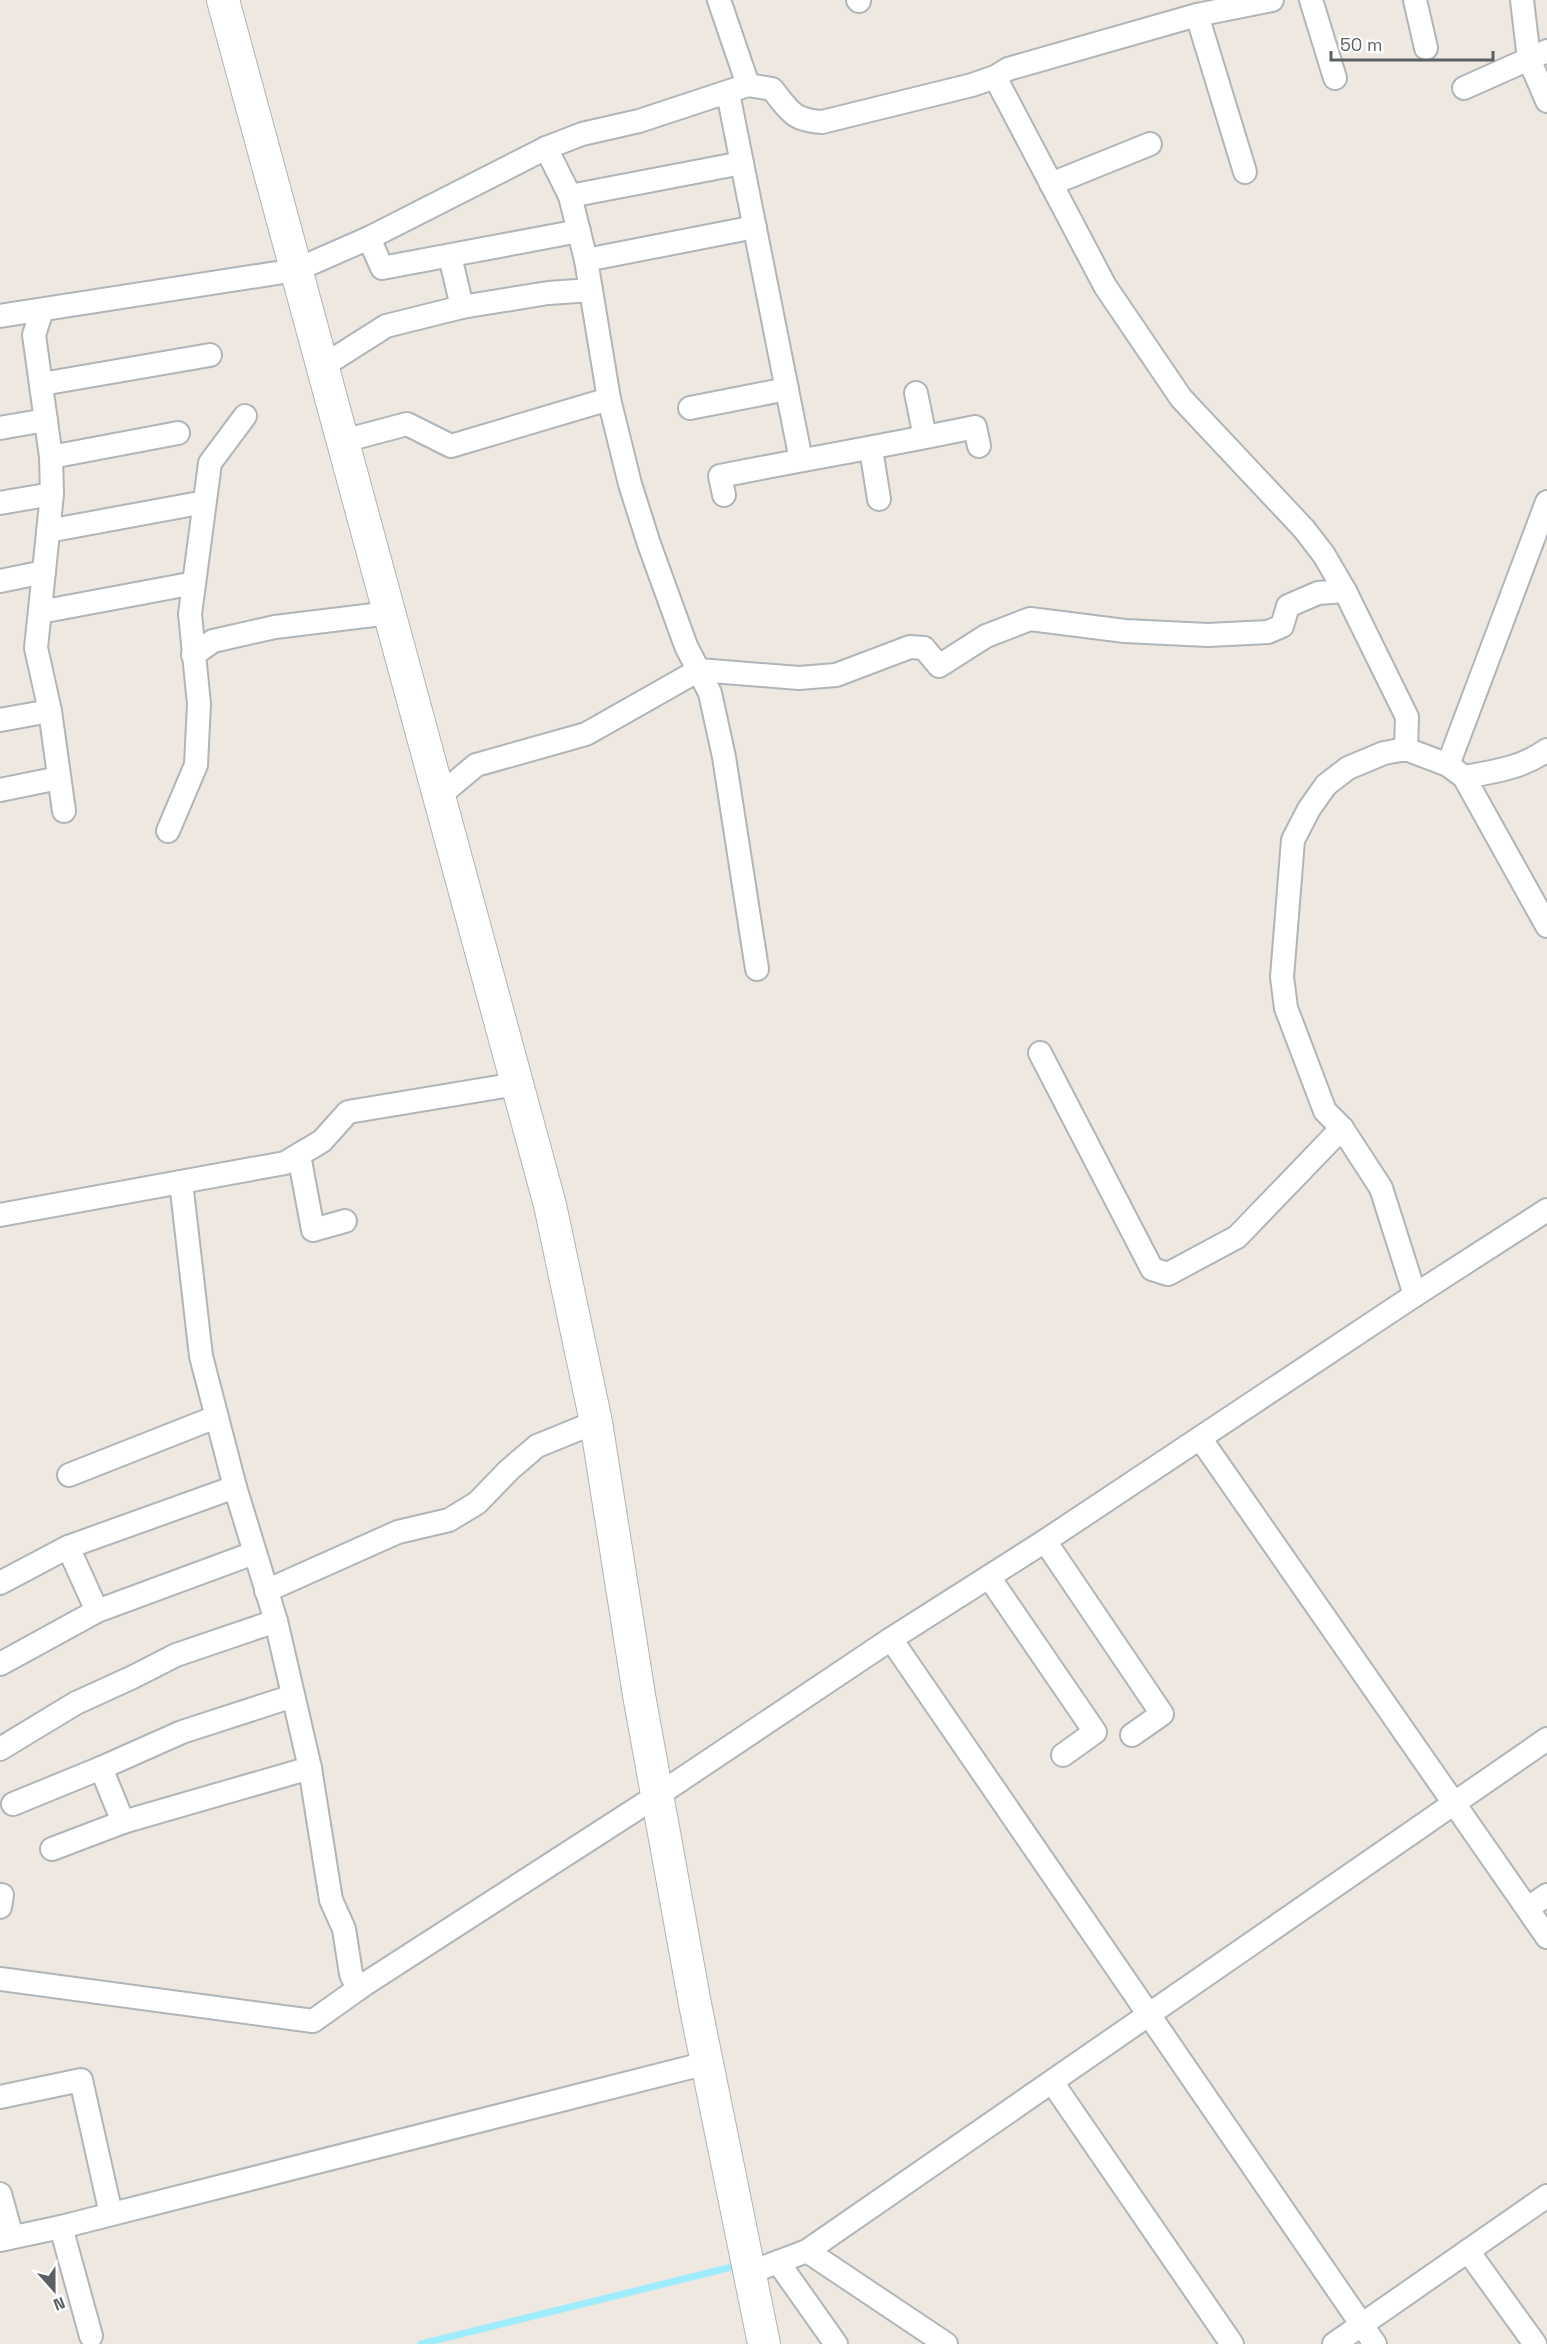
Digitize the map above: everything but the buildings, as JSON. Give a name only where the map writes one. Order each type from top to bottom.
[{"type":"street","points":[[223,0],[550,1205],[596,1422],[639,1695],[707,2063],[764,2344]]},
{"type":"street","points":[[719,0],[738,89],[742,163],[801,460]]},
{"type":"street","points":[[0,316],[297,270],[369,238],[546,148],[582,135],[639,121],[738,89],[772,89],[792,114],[803,121],[822,122],[972,85],[1008,69],[1197,15],[1220,5],[1272,0]]},
{"type":"street","points":[[1311,0],[1335,78]]},
{"type":"street","points":[[1415,0],[1426,48]]},
{"type":"street","points":[[1522,0],[1538,55],[1547,101]]},
{"type":"street","points":[[1197,15],[1245,172]]},
{"type":"street","points":[[1464,88],[1538,55]]},
{"type":"street","points":[[994,77],[1105,286],[1181,398],[1304,529],[1323,555],[1345,591],[1407,717],[1407,749]]},
{"type":"street","points":[[1051,184],[1150,144]]},
{"type":"street","points":[[546,148],[570,196],[579,231],[609,399],[630,484],[686,646],[710,693],[724,757],[757,969]]},
{"type":"street","points":[[570,196],[742,163]]},
{"type":"street","points":[[586,260],[755,227]]},
{"type":"street","points":[[369,238],[382,268],[579,231]]},
{"type":"street","points":[[450,256],[462,307]]},
{"type":"street","points":[[323,366],[386,326],[462,307],[548,293],[591,290]]},
{"type":"street","points":[[42,310],[34,335],[51,457],[52,494],[36,648],[50,711],[64,811]]},
{"type":"street","points":[[42,384],[210,355]]},
{"type":"street","points":[[690,408],[787,389]]},
{"type":"street","points":[[916,393],[925,438]]},
{"type":"street","points":[[343,441],[407,424],[451,446],[609,399]]},
{"type":"street","points":[[168,831],[195,765],[199,704],[190,614],[210,463],[245,416]]},
{"type":"street","points":[[0,428],[46,420]]},
{"type":"street","points":[[724,495],[720,476],[801,460],[871,449],[975,427],[979,446]]},
{"type":"street","points":[[51,457],[178,433]]},
{"type":"street","points":[[871,449],[879,499]]},
{"type":"street","points":[[0,503],[52,494]]},
{"type":"street","points":[[1547,502],[1456,771],[1547,926]]},
{"type":"street","points":[[48,531],[194,504]]},
{"type":"street","points":[[0,581],[44,572]]},
{"type":"street","points":[[40,612],[184,585]]},
{"type":"street","points":[[440,796],[476,765],[586,734],[699,670],[799,678],[836,675],[910,646],[924,648],[939,666],[986,636],[1030,619],[1125,631],[1208,634],[1268,632],[1282,626],[1288,606],[1317,594],[1345,591]]},
{"type":"street","points":[[193,655],[213,640],[275,627],[390,613]]},
{"type":"street","points":[[0,720],[50,711]]},
{"type":"street","points":[[1415,1295],[1381,1188],[1342,1128],[1325,1111],[1286,1008],[1282,977],[1293,840],[1309,809],[1326,785],[1348,768],[1384,753],[1407,749],[1456,771],[1505,770],[1536,758],[1547,750]]},
{"type":"street","points":[[0,790],[59,778]]},
{"type":"street","points":[[1040,1053],[1152,1269],[1168,1274],[1238,1237],[1342,1128]]},
{"type":"street","points":[[0,1215],[285,1163],[322,1141],[348,1112],[517,1084]]},
{"type":"street","points":[[299,1155],[313,1230],[345,1221]]},
{"type":"street","points":[[181,1182],[201,1356],[235,1487],[276,1621],[310,1768],[331,1900],[344,1929],[351,1974],[366,1983]]},
{"type":"street","points":[[0,1979],[313,2021],[366,1983],[658,1795],[891,1639],[1046,1541],[1415,1295],[1547,1210]]},
{"type":"street","points":[[69,1475],[216,1417]]},
{"type":"street","points":[[267,1591],[398,1532],[449,1520],[477,1503],[509,1470],[537,1446],[596,1422]]},
{"type":"street","points":[[1200,1438],[1547,1937]]},
{"type":"street","points":[[0,1583],[68,1547],[235,1487]]},
{"type":"street","points":[[1046,1541],[1162,1714],[1132,1735]]},
{"type":"street","points":[[68,1547],[97,1611]]},
{"type":"street","points":[[0,1664],[97,1611],[254,1553]]},
{"type":"street","points":[[989,1577],[1095,1732],[1063,1755]]},
{"type":"street","points":[[0,1749],[76,1703],[176,1655],[276,1621]]},
{"type":"street","points":[[891,1639],[1375,2344]]},
{"type":"street","points":[[13,1804],[182,1732],[293,1696]]},
{"type":"street","points":[[749,2273],[807,2251],[1547,1739]]},
{"type":"street","points":[[101,1768],[123,1822]]},
{"type":"street","points":[[52,1849],[123,1822],[310,1768]]},
{"type":"street","points":[[1528,1908],[1547,1895]]},
{"type":"street","points":[[0,2194],[6,2239],[707,2063]]},
{"type":"street","points":[[0,2097],[81,2080],[111,2214]]},
{"type":"street","points":[[1052,2082],[1232,2344]]},
{"type":"street","points":[[1334,2344],[1547,2196]]},
{"type":"street","points":[[61,2227],[91,2336]]},
{"type":"street","points":[[807,2251],[946,2344]]},
{"type":"street","points":[[1468,2251],[1534,2344]]},
{"type":"street","points":[[778,2262],[836,2344]]},
{"type":"waterway","points":[[421,2344],[732,2267]]}]
